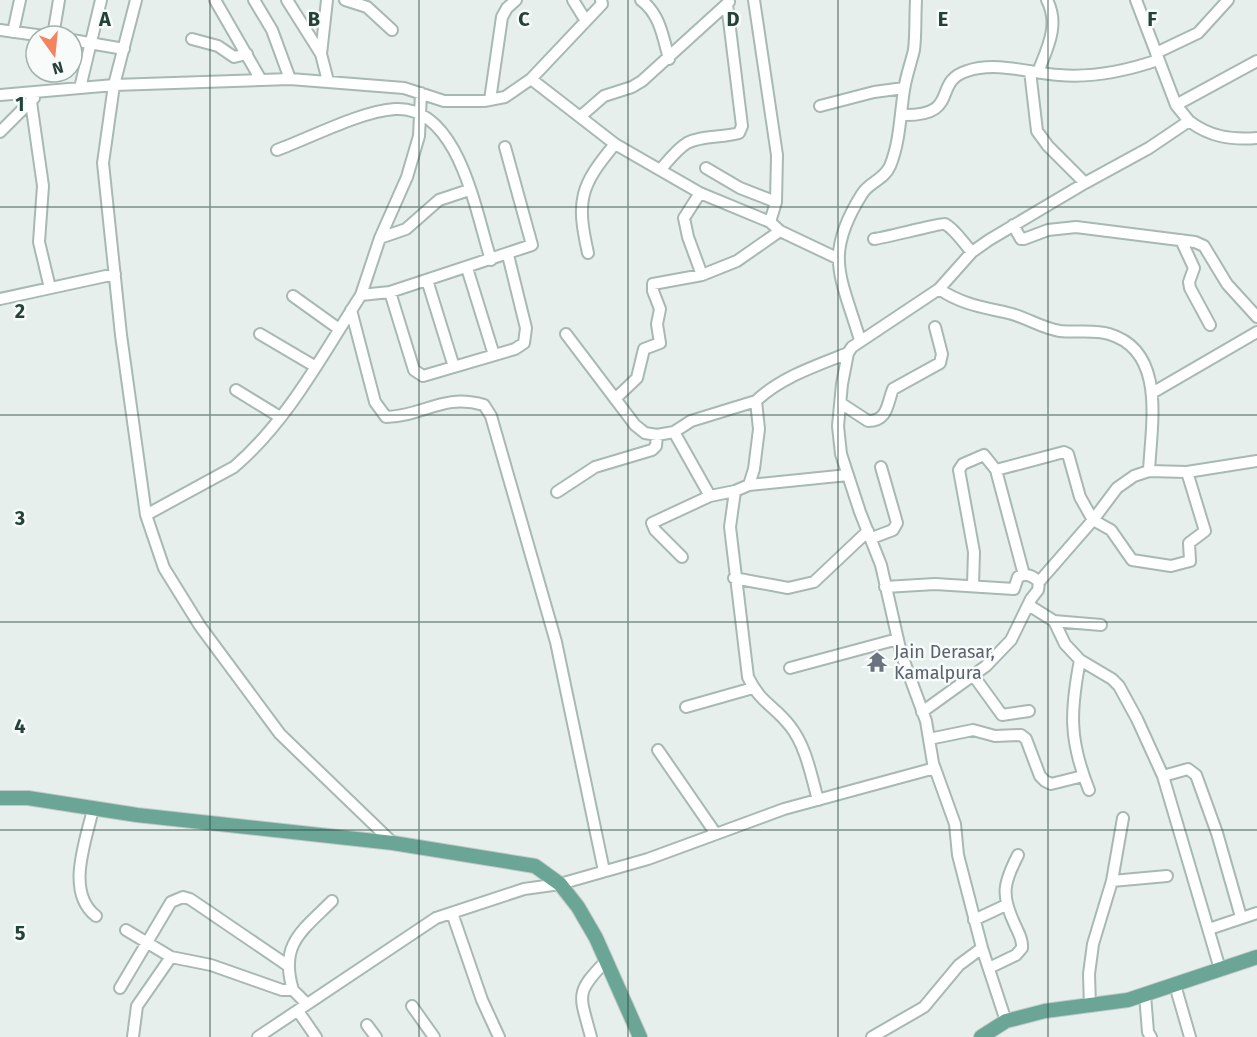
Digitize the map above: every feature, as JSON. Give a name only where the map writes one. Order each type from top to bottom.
[{"type":"main road","points":[[0,798],[28,798],[93,808],[393,843],[535,866],[560,884],[578,907],[640,1037]]},
{"type":"main road","points":[[981,1037],[1006,1021],[1044,1011],[1090,1006],[1145,995],[1257,957]]},
{"type":"street","points":[[13,32],[20,0]]},
{"type":"street","points":[[55,24],[59,0]]},
{"type":"street","points":[[80,88],[101,0]]},
{"type":"street","points":[[136,0],[114,86],[103,163],[146,515],[164,568],[200,626],[280,734],[393,843]]},
{"type":"street","points":[[215,0],[261,80]]},
{"type":"street","points":[[254,0],[272,30],[290,79]]},
{"type":"street","points":[[288,0],[321,54],[328,81]]},
{"type":"street","points":[[321,54],[327,0]]},
{"type":"street","points":[[345,0],[367,8],[392,30]]},
{"type":"street","points":[[490,100],[502,17],[507,8],[516,0]]},
{"type":"street","points":[[573,0],[586,21]]},
{"type":"street","points":[[641,0],[653,11],[658,20],[669,59]]},
{"type":"street","points":[[754,0],[777,155],[776,202],[770,222]]},
{"type":"street","points":[[860,340],[837,258],[843,228],[863,190],[881,180],[890,167],[904,88],[914,49],[916,0]]},
{"type":"street","points":[[1047,0],[1051,8],[1052,31],[1034,72],[1037,131],[1048,146],[1085,183]]},
{"type":"street","points":[[1136,0],[1176,105],[1189,121],[1199,129],[1229,140],[1257,138]]},
{"type":"street","points":[[901,115],[921,116],[938,108],[951,82],[968,70],[986,67],[1061,76],[1120,73],[1198,33],[1227,0]]},
{"type":"street","points":[[0,95],[114,86],[290,79],[404,88],[444,101],[490,100],[505,97],[531,79],[603,1]]},
{"type":"street","points":[[581,116],[604,96],[632,87],[669,59],[729,2]]},
{"type":"street","points":[[660,170],[686,144],[696,140],[728,137],[739,133],[742,126],[729,2]]},
{"type":"street","points":[[0,30],[24,33]]},
{"type":"street","points":[[192,39],[218,46],[234,57],[247,54]]},
{"type":"street","points":[[84,42],[124,49]]},
{"type":"street","points":[[1176,105],[1257,61]]},
{"type":"street","points":[[531,79],[615,144],[700,193],[770,222],[780,231],[837,258]]},
{"type":"street","points":[[820,106],[882,90],[904,88]]},
{"type":"street","points":[[0,132],[41,91]]},
{"type":"street","points":[[146,515],[234,467],[280,417],[316,367],[361,294],[380,238],[407,177],[419,136],[421,93]]},
{"type":"street","points":[[30,102],[44,186],[39,242],[50,288]]},
{"type":"street","points":[[277,150],[362,117],[393,109],[420,112],[453,146],[491,260]]},
{"type":"street","points":[[566,334],[635,425],[645,433],[657,435],[674,432],[708,415],[756,401],[766,391],[791,377],[848,353],[860,340],[939,289],[972,252],[1013,225],[1149,148],[1189,121]]},
{"type":"street","points":[[588,253],[581,218],[585,184],[594,168],[615,144]]},
{"type":"street","points":[[361,294],[390,292],[529,248],[532,241],[505,147]]},
{"type":"street","points":[[706,168],[740,188],[776,202]]},
{"type":"street","points":[[380,238],[406,229],[439,200],[469,190]]},
{"type":"street","points":[[700,193],[684,218],[688,237],[702,275]]},
{"type":"street","points":[[874,239],[913,232],[939,223],[948,226],[972,252]]},
{"type":"street","points":[[1013,225],[1021,239],[1048,230],[1076,226],[1181,240],[1204,246],[1227,284],[1257,317]]},
{"type":"street","points":[[615,399],[637,378],[644,349],[660,343],[657,324],[660,309],[653,291],[653,284],[702,275],[737,261],[780,231]]},
{"type":"street","points":[[1181,240],[1194,268],[1189,282],[1190,288],[1210,325]]},
{"type":"street","points":[[390,292],[414,370],[423,376],[515,349],[524,343],[526,337],[508,255]]},
{"type":"street","points":[[467,268],[494,355]]},
{"type":"street","points":[[0,299],[115,274]]},
{"type":"street","points":[[427,280],[454,367]]},
{"type":"street","points":[[939,289],[957,301],[1010,313],[1049,328],[1067,332],[1088,329],[1111,334],[1131,344],[1145,365],[1152,393],[1149,471]]},
{"type":"street","points":[[293,296],[339,329]]},
{"type":"street","points":[[351,310],[375,402],[386,417],[399,417],[448,401],[465,400],[484,405],[491,416],[556,642],[604,871]]},
{"type":"street","points":[[842,404],[868,421],[882,417],[886,413],[893,389],[940,363],[942,354],[935,327]]},
{"type":"street","points":[[1152,393],[1257,332]]},
{"type":"street","points":[[260,334],[316,367]]},
{"type":"street","points":[[848,353],[838,426],[841,454],[870,534],[898,639],[922,712],[935,768],[955,824],[958,855],[974,920],[1006,1021]]},
{"type":"street","points":[[236,390],[280,417]]},
{"type":"street","points":[[749,485],[754,469],[759,429],[756,401]]},
{"type":"street","points":[[674,432],[710,496]]},
{"type":"street","points":[[557,492],[595,467],[652,450],[656,446],[657,435]]},
{"type":"street","points":[[996,470],[1064,452],[1068,454],[1080,496],[1094,520],[1111,530],[1132,560],[1171,566],[1186,564],[1190,561],[1188,543],[1205,531],[1187,472]]},
{"type":"street","points":[[973,585],[974,552],[958,470],[963,464],[984,455],[996,470],[1024,575]]},
{"type":"street","points":[[922,712],[973,675],[1011,640],[1038,590],[1039,582],[1094,520],[1117,488],[1134,476],[1149,471],[1187,472],[1257,461]]},
{"type":"street","points":[[734,578],[788,588],[814,582],[870,534],[893,530],[897,524],[881,467]]},
{"type":"street","points":[[682,556],[655,530],[652,523],[710,496],[735,491],[749,485],[848,475]]},
{"type":"street","points":[[735,491],[730,527],[734,578],[748,677],[757,696],[789,724],[796,735],[806,758],[818,800]]},
{"type":"street","points":[[1039,582],[1033,576],[1024,575],[1018,577],[1014,589],[1018,597],[1054,621],[1065,644],[1080,660],[1112,679],[1119,686],[1162,776],[1220,969]]},
{"type":"street","points":[[885,587],[935,584],[1014,589]]},
{"type":"street","points":[[1054,621],[1101,626]]},
{"type":"street","points":[[790,668],[898,639]]},
{"type":"street","points":[[1080,660],[1071,716],[1073,736],[1089,790]]},
{"type":"street","points":[[973,675],[1002,715],[1029,711]]},
{"type":"street","points":[[686,707],[753,688]]},
{"type":"street","points":[[929,739],[973,730],[994,736],[1021,735],[1026,739],[1040,776],[1045,782],[1051,784],[1083,776]]},
{"type":"street","points":[[658,750],[716,834]]},
{"type":"street","points":[[258,1037],[436,918],[524,889],[560,884],[648,859],[784,809],[935,768]]},
{"type":"street","points":[[1162,776],[1188,769],[1196,775],[1217,833],[1241,917]]},
{"type":"street","points":[[93,808],[80,882],[84,902],[96,916]]},
{"type":"street","points":[[1090,1006],[1089,974],[1093,944],[1112,881],[1124,818]]},
{"type":"street","points":[[989,968],[1016,955],[1022,948],[1021,938],[1006,906],[1005,882],[1018,855]]},
{"type":"street","points":[[1112,881],[1167,876]]},
{"type":"street","points":[[120,988],[171,902],[183,897],[190,898],[287,964]]},
{"type":"street","points":[[316,1037],[293,990],[287,964],[296,937],[332,901]]},
{"type":"street","points":[[974,920],[1006,906]]},
{"type":"street","points":[[452,913],[482,1000],[499,1037]]},
{"type":"street","points":[[1209,929],[1257,913]]},
{"type":"street","points":[[126,930],[171,957],[211,965],[282,990],[293,990]]},
{"type":"street","points":[[872,1037],[924,1007],[959,965],[982,948]]},
{"type":"street","points":[[133,1037],[137,1006],[171,957]]},
{"type":"street","points":[[591,1037],[582,1001],[583,992],[585,983],[605,962]]},
{"type":"street","points":[[1175,985],[1190,1037]]},
{"type":"street","points":[[1145,995],[1148,1035]]},
{"type":"street","points":[[412,1006],[434,1037]]},
{"type":"street","points":[[367,1025],[376,1037]]},
{"type":"place","name":"Jain Derasar, Kamalpura","points":[[877,662]]}]
